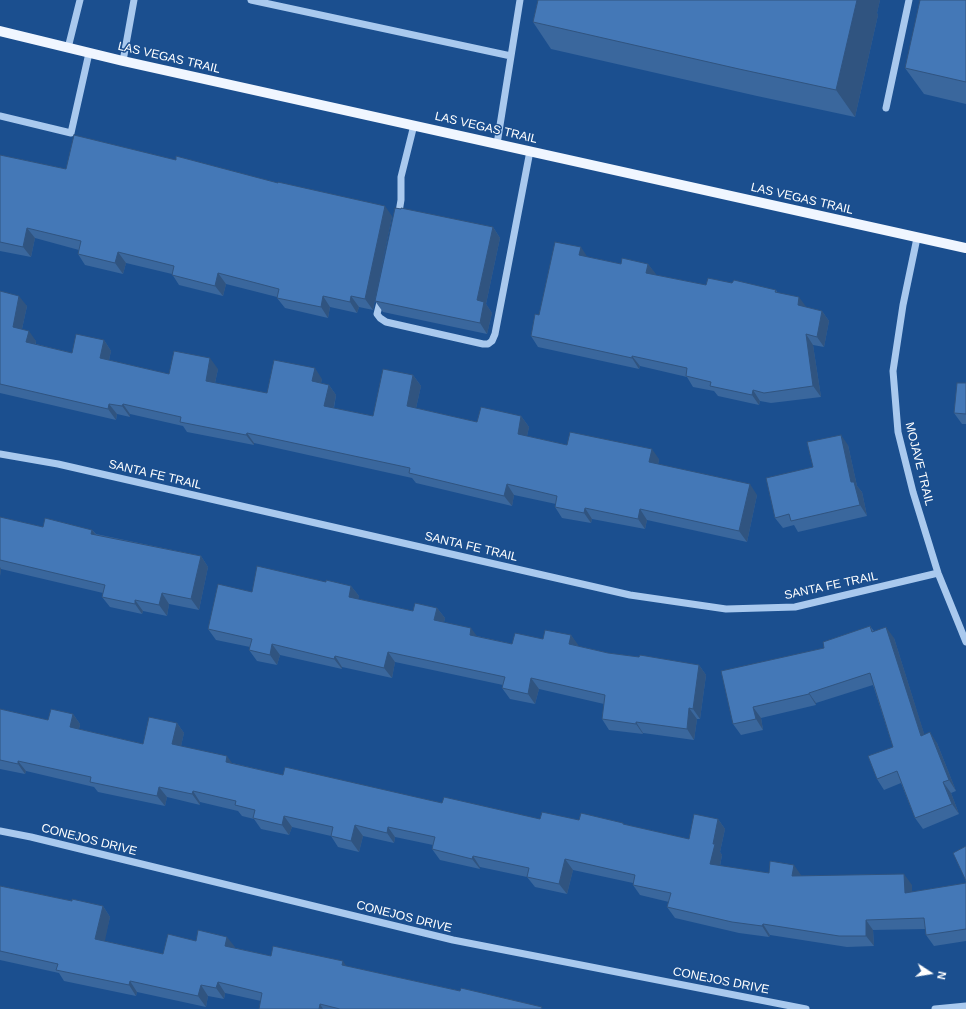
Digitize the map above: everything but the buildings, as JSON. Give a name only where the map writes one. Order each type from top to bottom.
[{"type":"main road","name":"LAS VEGAS TRAIL","points":[[0,31],[123,61],[966,248]]},
{"type":"street","points":[[68,48],[80,0]]},
{"type":"street","points":[[123,61],[134,0]]},
{"type":"street","points":[[251,0],[511,56]]},
{"type":"street","points":[[497,144],[520,0]]},
{"type":"street","points":[[886,108],[909,0]]},
{"type":"street","points":[[0,116],[71,133],[89,53]]},
{"type":"street","points":[[396,226],[401,200],[402,177],[414,126]]},
{"type":"street","points":[[382,292],[377,314],[386,322],[488,344],[495,334],[530,151]]},
{"type":"street","name":"MOJAVE TRAIL","points":[[917,238],[903,305],[893,371],[898,432],[913,492],[938,573],[966,642]]},
{"type":"street","name":"SANTA FE TRAIL","points":[[0,454],[58,464],[630,595],[726,609],[795,607],[938,573]]},
{"type":"street","name":"CONEJOS DRIVE","points":[[0,831],[31,837],[453,940],[806,1009]]},
{"type":"street","points":[[935,1009],[966,1006]]}]
